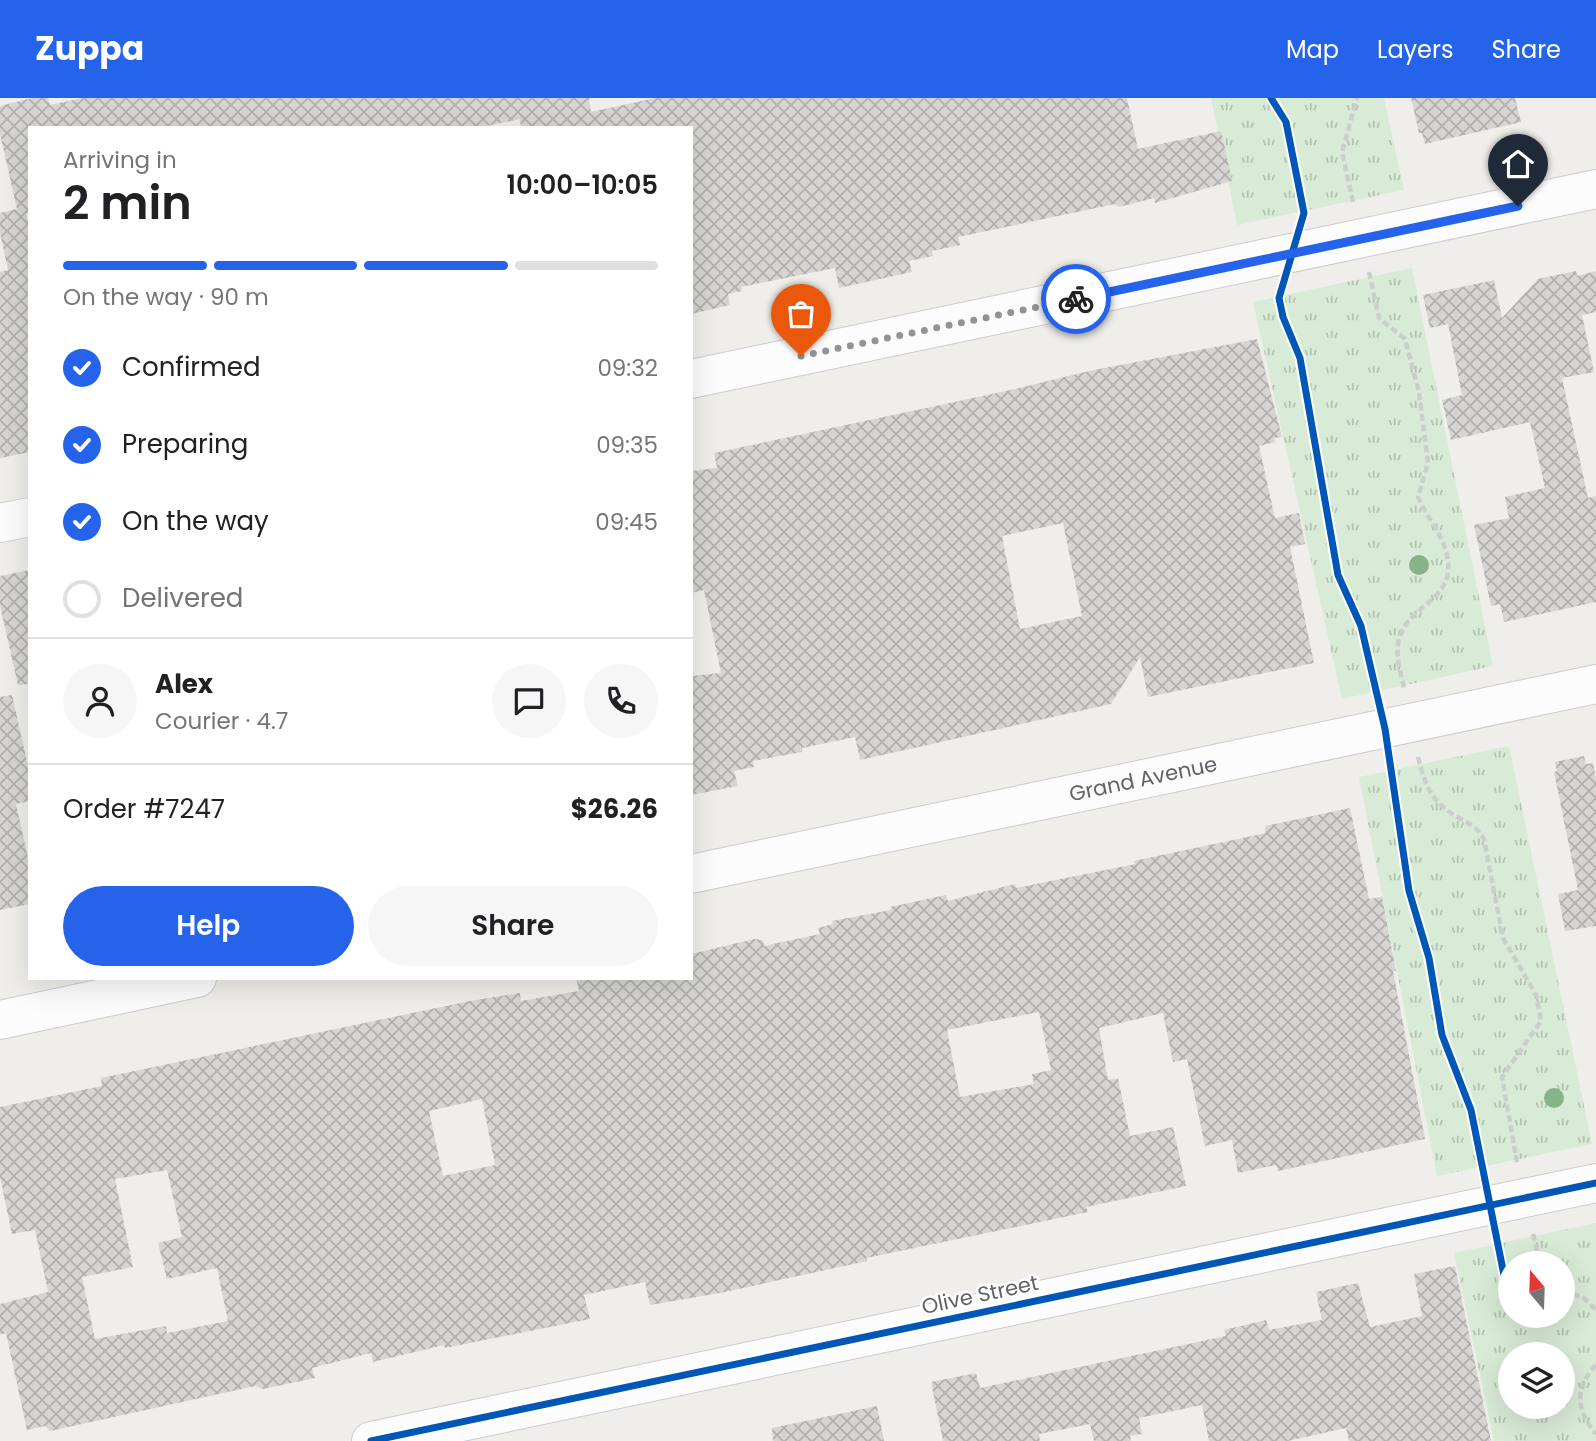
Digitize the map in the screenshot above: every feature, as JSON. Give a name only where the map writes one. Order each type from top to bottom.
[{"type":"street","points":[[693,379],[1596,189]]},
{"type":"street","points":[[0,523],[28,517]]},
{"type":"street","name":"Grand Avenue","points":[[693,874],[1596,684]]},
{"type":"street","points":[[0,1020],[188,980]]},
{"type":"street","name":"Olive Street","points":[[371,1441],[1596,1184]]},
{"type":"path","points":[[1355,211],[1342,152],[1357,98]]},
{"type":"path","points":[[1368,264],[1379,318],[1397,330],[1410,353],[1427,443],[1428,467],[1418,497],[1441,536],[1448,565],[1447,578],[1437,595],[1410,617],[1400,637],[1398,656],[1406,699]]},
{"type":"path","points":[[1417,749],[1430,795],[1446,811],[1480,831],[1484,839],[1503,938],[1539,1004],[1541,1021],[1502,1077],[1520,1174]]},
{"type":"path","points":[[1530,1222],[1537,1251]]},
{"type":"path","points":[[1575,1295],[1584,1298],[1596,1310]]},
{"type":"path","points":[[1596,1366],[1582,1384],[1579,1399],[1584,1420],[1596,1434]]},
{"type":"green space","points":[[1211,98],[1384,98],[1404,190],[1237,225]]},
{"type":"green space","points":[[1412,268],[1493,666],[1342,699],[1253,302]]},
{"type":"green space","points":[[1509,746],[1592,1144],[1437,1176],[1359,777]]},
{"type":"green space","points":[[1596,1223],[1596,1441],[1494,1441],[1454,1253]]},
{"type":"building","points":[[32,98],[48,98],[50,105],[83,98],[589,98],[591,112],[655,98],[1127,98],[1138,149],[1221,131],[1232,181],[1155,203],[1154,198],[1119,207],[1115,204],[958,237],[960,245],[932,251],[933,256],[909,261],[912,272],[839,288],[835,268],[741,287],[742,291],[728,294],[730,305],[693,314],[693,126],[521,126],[520,119],[487,126],[28,126],[28,452],[0,458],[0,272],[8,270],[0,233],[0,213],[17,209],[0,134],[0,106]]},
{"type":"building","points":[[1411,98],[1515,98],[1521,122],[1425,144],[1422,133],[1419,133]]},
{"type":"building","points":[[1576,271],[1577,276],[1596,271],[1596,312],[1582,315],[1594,372],[1562,378],[1588,498],[1596,496],[1596,602],[1504,622],[1500,604],[1491,606],[1474,525],[1509,518],[1505,497],[1545,488],[1530,422],[1451,440],[1442,400],[1462,395],[1448,324],[1430,328],[1423,295],[1494,280],[1502,318],[1538,279]]},
{"type":"building","points":[[1257,339],[1282,437],[1274,438],[1275,442],[1259,446],[1275,518],[1299,513],[1305,544],[1290,547],[1314,663],[1148,697],[1140,657],[1111,704],[860,760],[855,737],[802,748],[802,752],[753,761],[754,767],[734,771],[738,786],[693,795],[693,676],[721,673],[704,590],[693,593],[693,471],[717,468],[714,453],[1089,371]],"holes":[[[1063,523],[1082,616],[1020,629],[1002,536]]]},
{"type":"building","points":[[28,570],[28,684],[18,685],[0,606],[0,576]]},
{"type":"building","points":[[12,695],[28,766],[28,801],[16,804],[28,858],[28,904],[0,910],[0,697]]},
{"type":"building","points":[[1584,756],[1586,764],[1593,763],[1596,778],[1596,926],[1565,931],[1558,894],[1578,890],[1554,772],[1557,771],[1555,762]]},
{"type":"building","points":[[1350,808],[1369,899],[1382,897],[1396,971],[1393,971],[1425,1139],[1278,1171],[1276,1165],[1238,1173],[1232,1140],[1205,1146],[1187,1059],[1173,1062],[1163,1013],[1099,1028],[1108,1080],[1118,1078],[1130,1136],[1173,1127],[1186,1186],[1086,1207],[1088,1212],[866,1258],[867,1261],[720,1293],[650,1305],[645,1282],[584,1295],[590,1319],[445,1348],[444,1345],[373,1362],[371,1353],[312,1368],[315,1378],[263,1389],[255,1386],[50,1431],[45,1426],[27,1430],[6,1333],[0,1335],[0,1304],[48,1292],[35,1230],[12,1234],[0,1177],[0,1107],[102,1086],[101,1078],[470,1001],[520,993],[521,1001],[579,991],[576,980],[693,980],[693,954],[754,939],[763,940],[764,946],[820,934],[818,928],[833,924],[832,921],[891,910],[890,907],[946,895],[948,901],[1015,884],[1016,888],[1135,864],[1134,861],[1266,833],[1265,826]],"holes":[[[1039,1012],[1051,1070],[1032,1074],[1034,1084],[960,1097],[947,1030]],[[482,1099],[495,1165],[443,1176],[429,1111]],[[167,1170],[182,1237],[158,1243],[167,1279],[217,1268],[228,1321],[167,1333],[166,1326],[95,1339],[82,1277],[133,1267],[115,1179]]]},
{"type":"building","points":[[1455,1266],[1491,1441],[1349,1441],[1346,1428],[1288,1441],[1209,1441],[1202,1405],[1139,1418],[1142,1434],[1130,1436],[1131,1441],[1094,1441],[1090,1424],[1039,1434],[1040,1441],[943,1441],[931,1382],[976,1373],[980,1388],[1226,1336],[1224,1330],[1266,1320],[1269,1330],[1322,1320],[1316,1292],[1358,1283],[1370,1327],[1422,1316],[1414,1274]]},
{"type":"building","points":[[877,1406],[884,1441],[773,1441],[772,1428]]},
{"type":"cycle path","points":[[1271,98],[1286,122],[1304,213],[1279,298],[1283,317],[1300,358],[1338,575],[1361,626],[1385,729],[1409,891],[1429,958],[1442,1035],[1471,1110],[1499,1251]]},
{"type":"cycle path","points":[[371,1441],[1596,1183]]},
{"type":"way so far","points":[[801,356],[1076,299]]},
{"type":"route","points":[[1076,299],[1518,206]]}]
